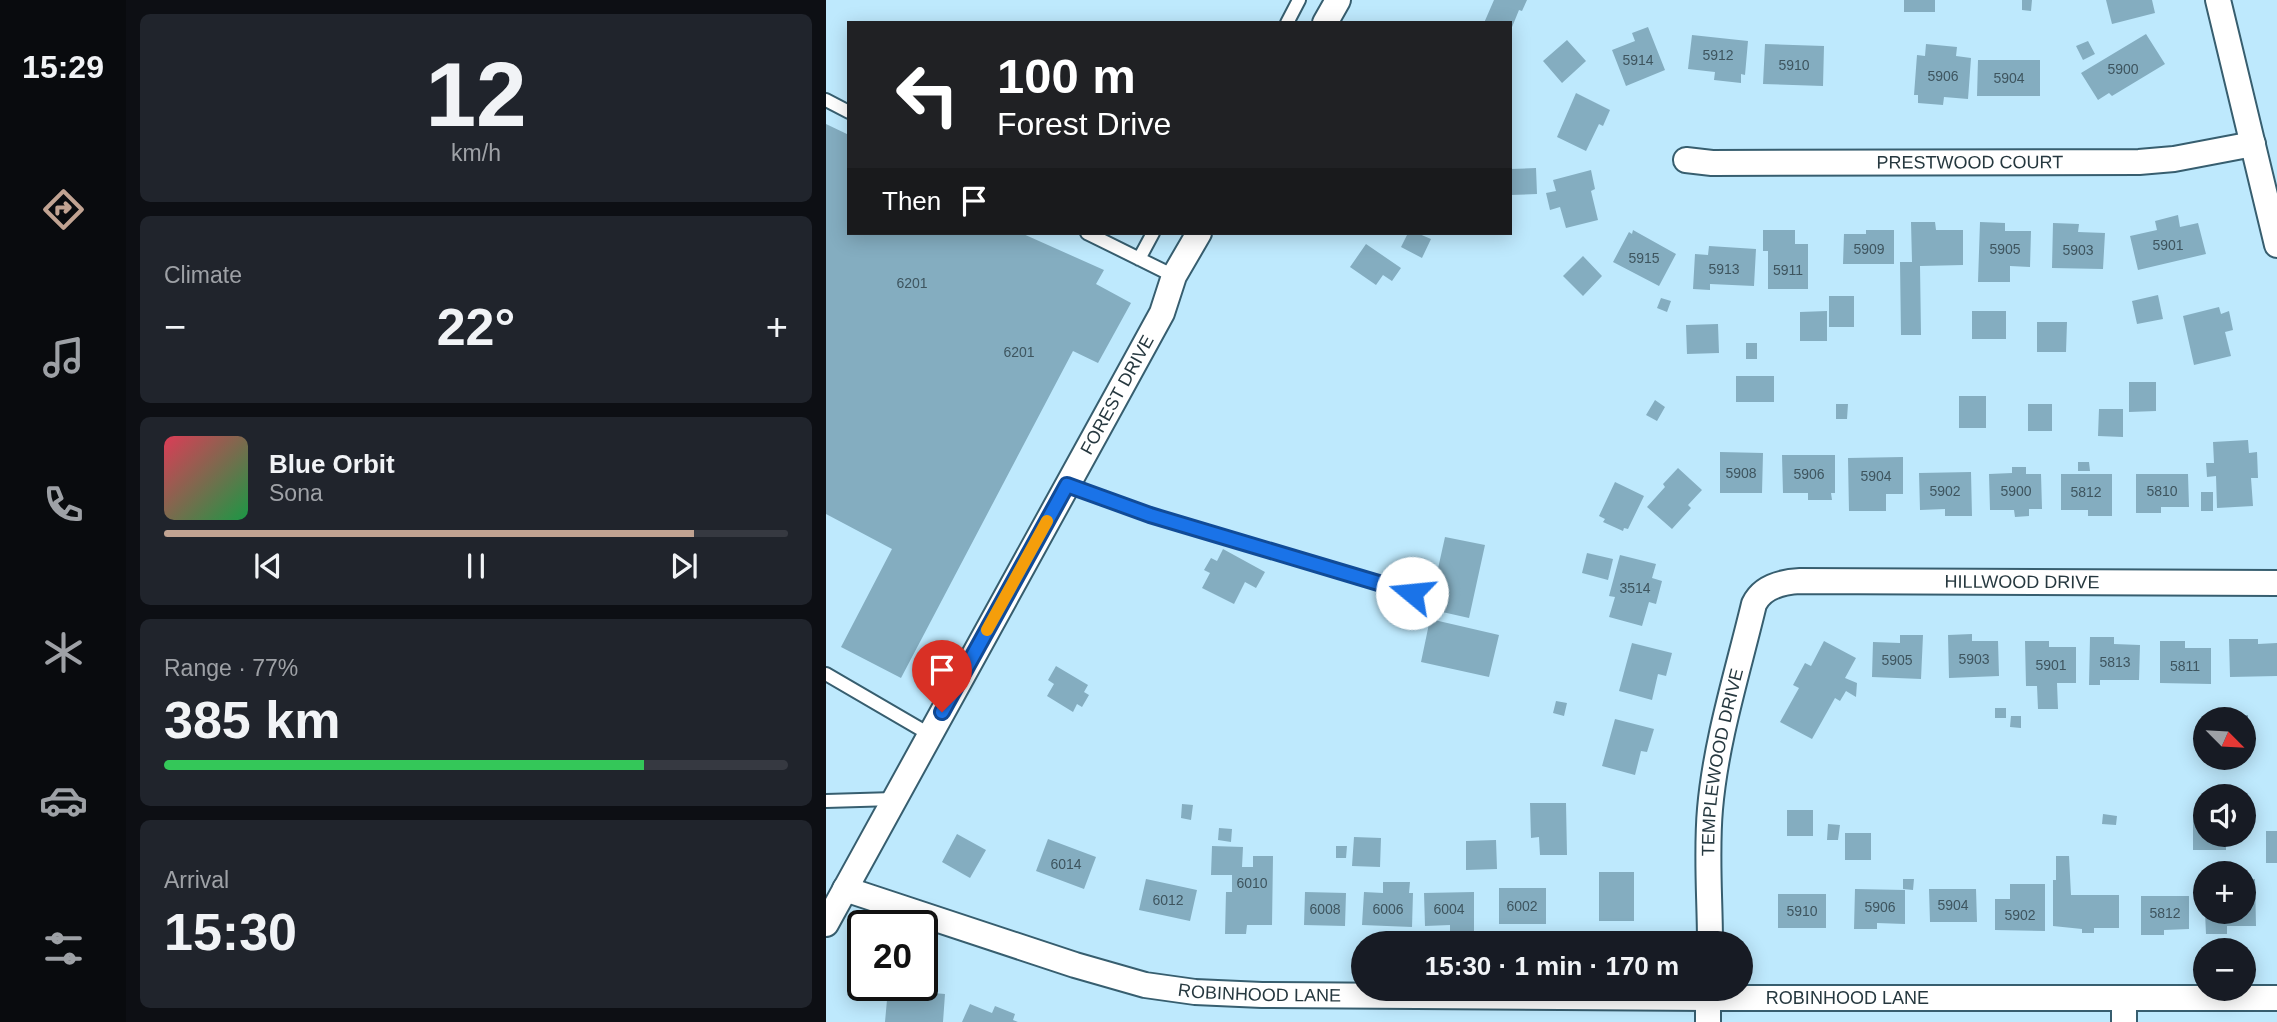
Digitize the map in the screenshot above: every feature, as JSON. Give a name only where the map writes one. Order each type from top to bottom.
[{"type":"street","points":[[1326,21],[1338,0]]},
{"type":"street","points":[[2218,0],[2277,245]]},
{"type":"street","name":"PRESTWOOD COURT","points":[[1686,160],[1712,163],[2139,162],[2174,159],[2253,144]]},
{"type":"street","name":"FOREST DRIVE","points":[[826,923],[1161,313],[1174,276],[1198,235]]},
{"type":"street","name":"HILLWOOD DRIVE","points":[[1768,590],[1782,582],[1800,581],[2277,583]]},
{"type":"street","name":"TEMPLEWOOD DRIVE","points":[[1710,931],[1710,807],[1723,736],[1754,604],[1757,597],[1768,590]]},
{"type":"street","name":"ROBINHOOD LANE","points":[[845,889],[1074,965],[1145,985],[1195,992],[2124,1010],[2277,998]]},
{"type":"lane","points":[[1288,21],[1299,0]]},
{"type":"lane","points":[[826,100],[847,110]]},
{"type":"lane","points":[[1091,235],[1174,276]]},
{"type":"lane","points":[[1139,259],[1152,235]]},
{"type":"lane","points":[[1067,485],[1150,515],[1412,593]]},
{"type":"lane","points":[[826,674],[929,734]]},
{"type":"lane","points":[[826,801],[894,799]]},
{"type":"building","points":[[1494,0],[1527,0],[1522,11],[1519,10],[1512,27],[1512,21],[1485,21]]},
{"type":"building","points":[[1904,0],[1935,0],[1935,12],[1904,12]]},
{"type":"building","points":[[2022,0],[2032,0],[2031,11],[2022,10]]},
{"type":"building","points":[[2106,0],[2152,0],[2155,13],[2112,24]]},
{"type":"building","points":[[1648,27],[1665,70],[1626,86],[1612,50],[1635,41],[1632,33]]},
{"type":"building","points":[[2146,34],[2165,64],[2112,96],[2109,93],[2098,100],[2081,73]]},
{"type":"building","points":[[1692,35],[1748,41],[1745,75],[1741,74],[1741,83],[1714,80],[1715,72],[1688,69]]},
{"type":"building","points":[[1567,40],[1586,61],[1562,83],[1543,61]]},
{"type":"building","points":[[2088,41],[2095,54],[2083,60],[2076,46]]},
{"type":"building","points":[[1765,44],[1824,46],[1823,86],[1763,84]]},
{"type":"building","points":[[1926,44],[1957,47],[1956,56],[1971,58],[1968,99],[1944,97],[1943,105],[1918,103],[1918,95],[1914,95],[1917,55],[1925,56]]},
{"type":"building","points":[[1978,60],[2040,60],[2040,96],[1977,96]]},
{"type":"building","points":[[1576,93],[1610,110],[1603,126],[1599,124],[1586,151],[1557,137]]},
{"type":"building","points":[[826,124],[847,134],[847,235],[1025,235],[1104,270],[1096,284],[1131,303],[1098,363],[1073,351],[901,678],[841,647],[892,549],[826,514]]},
{"type":"building","points":[[1536,168],[1537,194],[1512,195],[1512,169]]},
{"type":"building","points":[[1591,170],[1595,189],[1591,191],[1598,220],[1566,228],[1560,207],[1550,210],[1546,193],[1556,191],[1553,180]]},
{"type":"building","points":[[2178,215],[2180,227],[2198,223],[2206,254],[2138,270],[2130,236],[2157,230],[2155,221]]},
{"type":"building","points":[[1911,222],[1935,222],[1936,230],[1963,230],[1963,265],[1920,266],[1921,335],[1901,335],[1900,262],[1912,262]]},
{"type":"building","points":[[1980,222],[2005,223],[2005,231],[2031,231],[2030,267],[2010,266],[2010,282],[1978,282]]},
{"type":"building","points":[[2053,223],[2079,224],[2078,232],[2105,233],[2103,269],[2052,268]]},
{"type":"building","points":[[1633,230],[1676,254],[1659,286],[1613,262],[1629,232],[1632,234]]},
{"type":"building","points":[[1763,230],[1795,230],[1795,244],[1808,244],[1808,289],[1768,289],[1768,251],[1763,251]]},
{"type":"building","points":[[1866,230],[1894,230],[1894,264],[1843,264],[1844,234],[1866,234]]},
{"type":"building","points":[[1407,235],[1422,235],[1431,239],[1422,258],[1401,247]]},
{"type":"building","points":[[1366,244],[1401,268],[1392,281],[1383,275],[1376,285],[1350,267]]},
{"type":"building","points":[[1709,246],[1756,249],[1754,286],[1710,284],[1710,290],[1693,289],[1695,254],[1708,255]]},
{"type":"building","points":[[1583,256],[1602,276],[1583,296],[1563,276]]},
{"type":"building","points":[[2158,295],[2163,319],[2137,324],[2132,301]]},
{"type":"building","points":[[1829,296],[1854,296],[1854,327],[1829,327]]},
{"type":"building","points":[[1661,298],[1671,301],[1667,312],[1657,308]]},
{"type":"building","points":[[2219,307],[2221,314],[2229,311],[2233,330],[2225,332],[2231,356],[2194,365],[2183,316]]},
{"type":"building","points":[[1827,311],[1827,341],[1800,341],[1800,312]]},
{"type":"building","points":[[1972,311],[2006,311],[2006,339],[1972,339]]},
{"type":"building","points":[[2037,322],[2067,322],[2066,352],[2037,352]]},
{"type":"building","points":[[1718,324],[1719,353],[1687,354],[1686,325]]},
{"type":"building","points":[[1746,343],[1757,343],[1757,359],[1746,359]]},
{"type":"building","points":[[1736,376],[1774,376],[1774,402],[1736,402]]},
{"type":"building","points":[[2129,382],[2156,382],[2156,411],[2129,412]]},
{"type":"building","points":[[1959,396],[1986,396],[1986,428],[1959,428]]},
{"type":"building","points":[[1655,400],[1665,407],[1657,421],[1646,415]]},
{"type":"building","points":[[1836,404],[1848,404],[1847,419],[1836,419]]},
{"type":"building","points":[[2028,404],[2052,404],[2052,431],[2028,431]]},
{"type":"building","points":[[2099,409],[2123,409],[2123,437],[2098,436]]},
{"type":"building","points":[[2248,440],[2249,453],[2257,452],[2258,478],[2251,478],[2253,506],[2217,508],[2216,476],[2207,477],[2206,463],[2214,463],[2213,442]]},
{"type":"building","points":[[1720,452],[1763,453],[1762,493],[1720,493]]},
{"type":"building","points":[[1782,455],[1835,455],[1835,493],[1831,493],[1832,500],[1808,500],[1808,493],[1783,493]]},
{"type":"building","points":[[1903,457],[1903,494],[1886,494],[1886,511],[1849,511],[1848,458]]},
{"type":"building","points":[[2078,462],[2089,462],[2090,471],[2078,471]]},
{"type":"building","points":[[2012,467],[2026,467],[2026,474],[2041,474],[2042,509],[2029,509],[2029,516],[2015,517],[2014,510],[1990,510],[1989,474],[2012,473]]},
{"type":"building","points":[[1678,468],[1702,490],[1688,505],[1691,508],[1672,529],[1647,507]]},
{"type":"building","points":[[1971,472],[1972,516],[1945,516],[1945,509],[1920,510],[1919,473]]},
{"type":"building","points":[[2061,474],[2112,474],[2112,516],[2088,516],[2088,510],[2061,510]]},
{"type":"building","points":[[2136,474],[2188,474],[2189,507],[2161,507],[2161,513],[2136,513]]},
{"type":"building","points":[[1615,482],[1644,496],[1628,529],[1624,528],[1623,531],[1603,522],[1605,519],[1599,516]]},
{"type":"building","points":[[2201,492],[2213,492],[2213,511],[2201,511]]},
{"type":"building","points":[[1445,537],[1485,545],[1469,618],[1429,609]]},
{"type":"building","points":[[1223,549],[1265,572],[1256,588],[1245,582],[1234,604],[1202,588],[1210,573],[1204,570],[1211,558],[1217,561]]},
{"type":"building","points":[[1587,553],[1613,559],[1608,580],[1582,573]]},
{"type":"building","points":[[1620,555],[1656,564],[1652,578],[1662,581],[1656,604],[1649,602],[1642,626],[1609,617],[1615,597],[1609,596]]},
{"type":"building","points":[[1430,619],[1499,635],[1489,677],[1421,662]]},
{"type":"building","points":[[1972,634],[1972,641],[1998,641],[1999,676],[1949,678],[1948,635]]},
{"type":"building","points":[[1900,635],[1923,635],[1921,679],[1872,677],[1873,642],[1900,643]]},
{"type":"building","points":[[2090,637],[2114,637],[2114,644],[2140,645],[2139,680],[2100,680],[2100,685],[2089,685]]},
{"type":"building","points":[[2229,639],[2258,639],[2258,644],[2277,643],[2277,676],[2230,677]]},
{"type":"building","points":[[1824,641],[1856,658],[1845,678],[1857,683],[1856,697],[1846,691],[1840,701],[1835,698],[1812,739],[1780,722],[1799,688],[1793,685],[1805,663],[1811,666]]},
{"type":"building","points":[[2025,641],[2049,641],[2049,647],[2076,647],[2076,683],[2057,683],[2058,709],[2038,709],[2037,686],[2026,686]]},
{"type":"building","points":[[2160,641],[2185,641],[2185,648],[2211,648],[2211,684],[2160,683]]},
{"type":"building","points":[[1632,643],[1672,653],[1666,676],[1658,674],[1652,700],[1619,691]]},
{"type":"building","points":[[1056,666],[1088,685],[1084,692],[1089,695],[1082,707],[1077,704],[1073,712],[1047,696],[1054,684],[1048,680]]},
{"type":"building","points":[[1556,701],[1567,703],[1564,716],[1553,713]]},
{"type":"building","points":[[1995,708],[2006,708],[2006,718],[1995,718]]},
{"type":"building","points":[[2011,716],[2021,716],[2021,728],[2010,727]]},
{"type":"building","points":[[1615,719],[1654,729],[1647,752],[1641,751],[1635,775],[1602,766]]},
{"type":"building","points":[[1530,803],[1566,803],[1567,855],[1540,855],[1539,837],[1531,838]]},
{"type":"building","points":[[1182,804],[1193,805],[1191,820],[1181,818]]},
{"type":"building","points":[[1787,810],[1813,810],[1813,836],[1787,836]]},
{"type":"building","points":[[2103,814],[2117,816],[2116,825],[2102,824]]},
{"type":"building","points":[[1828,824],[1840,825],[1838,840],[1827,840]]},
{"type":"building","points":[[1219,828],[1232,829],[1231,842],[1218,840]]},
{"type":"building","points":[[2266,831],[2277,831],[2277,863],[2266,863]]},
{"type":"building","points":[[1845,833],[1871,833],[1871,860],[1845,860]]},
{"type":"building","points":[[957,834],[986,850],[970,878],[942,862]]},
{"type":"building","points":[[1354,837],[1381,838],[1380,867],[1352,866]]},
{"type":"building","points":[[1048,839],[1096,857],[1084,889],[1036,871]]},
{"type":"building","points":[[1496,840],[1497,869],[1466,870],[1466,841]]},
{"type":"building","points":[[1212,846],[1243,847],[1242,867],[1253,867],[1253,856],[1273,856],[1272,925],[1247,925],[1246,934],[1225,934],[1226,892],[1232,892],[1232,875],[1211,875]]},
{"type":"building","points":[[1336,846],[1347,846],[1346,858],[1336,858]]},
{"type":"building","points":[[2193,847],[2226,847],[2226,850],[2193,850]]},
{"type":"building","points":[[2056,856],[2069,856],[2071,895],[2119,895],[2119,928],[2094,928],[2094,933],[2082,933],[2082,929],[2053,926]]},
{"type":"building","points":[[1599,872],[1634,872],[1634,921],[1599,921]]},
{"type":"building","points":[[1146,879],[1197,890],[1190,921],[1139,910]]},
{"type":"building","points":[[1903,879],[1914,879],[1913,890],[1903,889]]},
{"type":"building","points":[[1383,882],[1410,882],[1409,893],[1413,893],[1412,927],[1362,925],[1364,892],[1383,893]]},
{"type":"building","points":[[2010,884],[2045,884],[2045,931],[1995,930],[1995,899],[2010,899]]},
{"type":"building","points":[[1499,888],[1546,888],[1546,924],[1499,924]]},
{"type":"building","points":[[1855,889],[1905,890],[1905,924],[1877,923],[1877,929],[1854,929]]},
{"type":"building","points":[[1929,889],[1976,889],[1977,922],[1930,922]]},
{"type":"building","points":[[1305,892],[1346,893],[1345,926],[1304,925]]},
{"type":"building","points":[[1474,892],[1474,931],[1450,931],[1450,925],[1425,926],[1424,893]]},
{"type":"building","points":[[1778,894],[1826,894],[1826,928],[1778,928]]},
{"type":"building","points":[[2141,896],[2189,896],[2189,929],[2164,930],[2164,935],[2141,935]]},
{"type":"building","points":[[2206,924],[2256,924],[2227,926],[2227,934],[2206,934]]},
{"type":"building","points":[[938,993],[945,994],[943,1022],[885,1022],[887,1001],[938,1001]]},
{"type":"building","points":[[970,1004],[992,1013],[995,1006],[1015,1014],[1013,1020],[1018,1022],[962,1022]]},
{"type":"slow traffic","points":[[987,630],[1047,521]]},
{"type":"route","points":[[942,712],[1067,485],[1150,515],[1412,593]]}]
